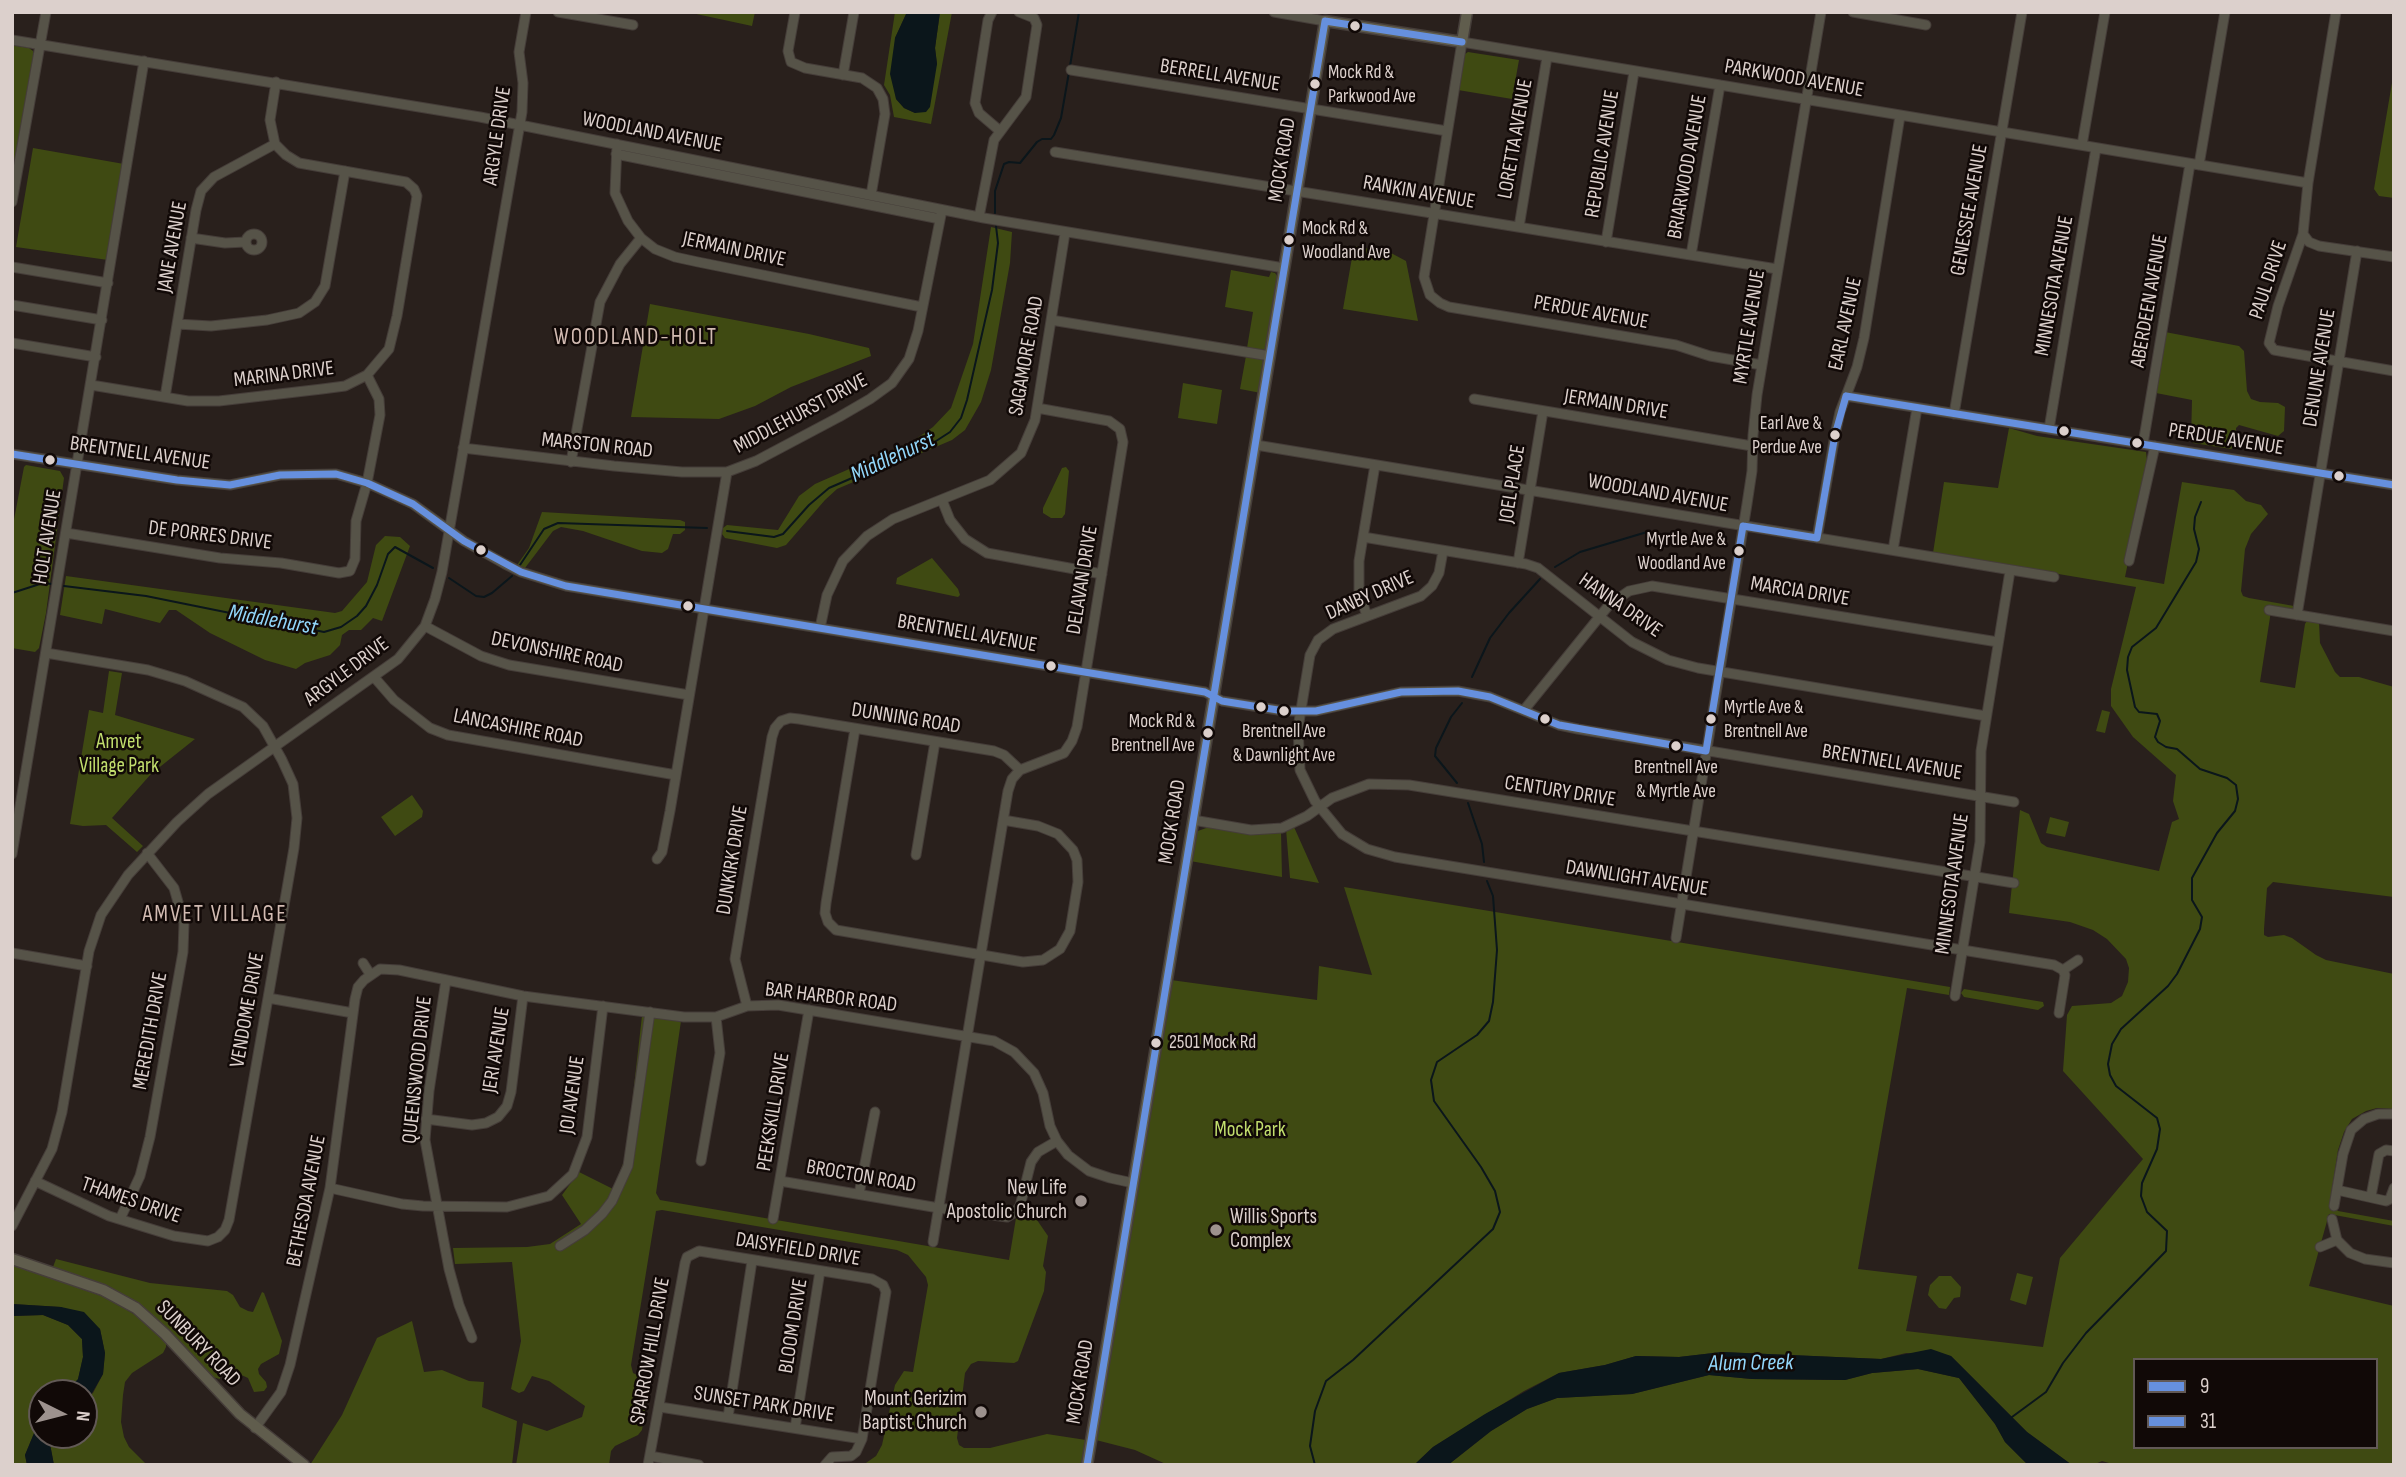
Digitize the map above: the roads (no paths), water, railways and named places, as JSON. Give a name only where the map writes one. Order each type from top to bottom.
[{"type":"main road","points":[[1462,42],[1467,12]]},
{"type":"main road","name":"PARKWOOD AVENUE","points":[[1325,21],[1462,42]]},
{"type":"main road","name":"MOCK ROAD","points":[[1087,1465],[1325,21]]},
{"type":"main road","name":"SUNBURY ROAD","points":[[12,1259],[103,1290],[136,1308],[165,1334],[255,1428],[304,1465]]},
{"type":"street","points":[[12,202],[46,12]]},
{"type":"street","name":"ARGYLE DRIVE","points":[[12,1226],[52,1149],[62,1112],[87,967],[101,915],[128,875],[177,822],[208,794],[398,659],[425,626],[435,599],[449,528],[520,124],[523,83],[519,52],[526,12]]},
{"type":"street","points":[[558,12],[600,16],[633,25]]},
{"type":"street","points":[[795,12],[788,51],[791,62],[805,68],[867,80],[877,88],[883,99],[885,114],[871,195]]},
{"type":"street","points":[[843,75],[854,12]]},
{"type":"street","points":[[992,12],[988,20],[975,103],[979,113],[1000,131]]},
{"type":"street","points":[[979,217],[992,146],[1026,97],[1037,31],[1034,18],[1019,12]]},
{"type":"street","name":"PARKWOOD AVENUE","points":[[1274,12],[1325,21]]},
{"type":"street","name":"MYRTLE AVENUE","points":[[1676,938],[1752,471],[1752,446],[1762,365],[1777,269],[1821,12]]},
{"type":"street","points":[[1853,12],[1926,25]]},
{"type":"street","name":"GENESSEE AVENUE","points":[[1954,414],[2022,12]]},
{"type":"street","points":[[2082,145],[2105,12]]},
{"type":"street","name":"ABERDEEN AVENUE","points":[[2143,444],[2225,12]]},
{"type":"street","points":[[2336,12],[2308,183],[2303,234],[2309,242],[2319,246],[2394,257]]},
{"type":"street","name":"WOODLAND AVENUE","points":[[12,40],[520,124],[616,149],[871,195],[941,214],[979,217],[1284,268]]},
{"type":"street","points":[[1434,213],[1462,42]]},
{"type":"street","name":"PARKWOOD AVENUE","points":[[1462,42],[2308,183]]},
{"type":"street","name":"LORETTA AVENUE","points":[[1519,227],[1547,57]]},
{"type":"street","name":"HOLT AVENUE","points":[[12,854],[144,61]]},
{"type":"street","name":"BERRELL AVENUE","points":[[1071,70],[1447,131]]},
{"type":"street","name":"REPUBLIC AVENUE","points":[[1606,242],[1634,72]]},
{"type":"street","points":[[276,82],[270,120],[275,144],[286,155],[299,163],[406,182],[414,189],[417,197],[394,332],[389,349],[367,376],[379,399],[380,407],[367,484]]},
{"type":"street","name":"BRIARWOOD AVENUE","points":[[1691,255],[1720,85]]},
{"type":"street","name":"EARL AVENUE","points":[[1817,538],[1835,435],[1864,338],[1900,116]]},
{"type":"street","name":"JANE AVENUE","points":[[165,397],[201,191],[214,177],[275,144]]},
{"type":"street","name":"MINNESOTA AVENUE","points":[[2049,429],[2096,148]]},
{"type":"street","points":[[616,149],[941,214]]},
{"type":"street","name":"JERMAIN DRIVE","points":[[616,149],[615,193],[628,221],[640,238],[655,249],[675,257],[922,307]]},
{"type":"street","name":"RANKIN AVENUE","points":[[1055,152],[1777,269]]},
{"type":"street","points":[[177,324],[211,326],[267,320],[299,313],[315,302],[325,286],[345,171]]},
{"type":"street","name":"PERDUE AVENUE","points":[[1434,213],[1425,283],[1434,300],[1449,307],[1676,345],[1710,356],[1762,365]]},
{"type":"street","name":"MIDDLEHURST DRIVE","points":[[657,859],[665,839],[727,472],[756,461],[870,399],[892,383],[909,359],[941,214]]},
{"type":"street","name":"SAGAMORE ROAD","points":[[820,628],[827,595],[844,561],[867,536],[893,519],[990,481],[1021,453],[1035,419],[1065,233]]},
{"type":"street","name":"PAUL DRIVE","points":[[2303,234],[2278,306],[2270,346],[2274,350],[2339,361]]},
{"type":"street","points":[[191,238],[225,243],[246,242]]},
{"type":"street","points":[[571,461],[600,302],[620,264],[640,238]]},
{"type":"street","name":"DENUNE AVENUE","points":[[2297,615],[2357,251]]},
{"type":"street","points":[[12,267],[108,283]]},
{"type":"street","points":[[12,305],[102,320]]},
{"type":"street","points":[[1051,320],[1270,356]]},
{"type":"street","points":[[12,343],[96,357]]},
{"type":"street","points":[[2339,361],[2394,371]]},
{"type":"street","name":"MARINA DRIVE","points":[[91,385],[188,401],[219,401],[345,386],[367,376]]},
{"type":"street","name":"PERDUE AVENUE","points":[[1846,396],[2394,485]]},
{"type":"street","name":"JERMAIN DRIVE","points":[[1474,400],[1752,446]]},
{"type":"street","name":"DELAVAN DRIVE","points":[[1020,770],[1064,753],[1077,727],[1123,436],[1115,424],[1109,421],[1037,408]]},
{"type":"street","points":[[1893,550],[1917,408]]},
{"type":"street","name":"JOEL PLACE","points":[[1518,563],[1543,411]]},
{"type":"street","name":"WOODLAND AVENUE","points":[[1256,445],[2054,577]]},
{"type":"street","points":[[2129,561],[2155,446]]},
{"type":"street","name":"MARSTON ROAD","points":[[463,447],[682,472],[727,472]]},
{"type":"street","name":"BRENTNELL AVENUE","points":[[12,454],[177,480],[230,485],[280,475],[336,474],[413,504],[464,541],[505,564],[545,580],[703,609],[1205,692],[1222,701],[1273,709],[1316,711],[1401,692],[1447,690],[1490,697],[1559,725],[2014,802]]},
{"type":"street","points":[[1367,616],[1360,592],[1359,561],[1375,465]]},
{"type":"street","name":"DE PORRES DRIVE","points":[[66,533],[220,558],[281,563],[340,573],[350,571],[355,559],[356,521],[367,484]]},
{"type":"street","points":[[942,500],[950,520],[965,539],[987,553],[1102,574]]},
{"type":"street","name":"HANNA DRIVE","points":[[1363,537],[1538,568],[1633,642],[1668,660],[1720,673],[1986,716]]},
{"type":"street","name":"DANBY DRIVE","points":[[1300,711],[1310,655],[1318,640],[1334,629],[1421,596],[1432,586],[1439,573],[1443,551]]},
{"type":"street","name":"MINNESOTA AVENUE","points":[[1955,996],[1980,842],[1980,751],[2010,570]]},
{"type":"street","name":"MARCIA DRIVE","points":[[1524,710],[1609,605],[1629,591],[1653,586],[1998,642]]},
{"type":"street","points":[[2269,610],[2394,631]]},
{"type":"street","name":"DEVONSHIRE ROAD","points":[[425,626],[481,656],[509,665],[689,695]]},
{"type":"street","name":"VENDOME DRIVE","points":[[46,653],[148,670],[223,696],[243,707],[263,726],[293,784],[297,818],[294,848],[229,1220],[218,1237]]},
{"type":"street","name":"LANCASHIRE ROAD","points":[[374,677],[394,700],[430,728],[447,735],[676,775]]},
{"type":"street","name":"DAWNLIGHT AVENUE","points":[[1300,711],[1300,770],[1320,807],[1342,834],[1367,849],[1457,868],[2054,965],[2063,970]]},
{"type":"street","name":"DUNNING ROAD","points":[[781,721],[799,719],[994,751],[1004,755],[1020,770]]},
{"type":"street","name":"DUNKIRK DRIVE","points":[[747,1006],[735,959],[772,737],[781,721]]},
{"type":"street","points":[[855,729],[825,913],[828,922],[836,930],[1023,962],[1043,960],[1060,949],[1070,932],[1078,882],[1077,860],[1073,850],[1058,834],[1038,826],[1003,820]]},
{"type":"street","points":[[916,855],[935,742]]},
{"type":"street","points":[[933,1242],[1008,791],[1012,779],[1020,770]]},
{"type":"street","name":"CENTURY DRIVE","points":[[1193,820],[1251,830],[1282,828],[1307,817],[1332,798],[1369,784],[1409,785],[2014,883]]},
{"type":"street","name":"MEREDITH DRIVE","points":[[120,1219],[140,1176],[150,1137],[183,952],[184,923],[174,888],[148,853]]},
{"type":"street","points":[[12,953],[87,967]]},
{"type":"street","points":[[2059,1013],[2065,975],[2063,970],[2078,960]]},
{"type":"street","points":[[363,963],[370,974]]},
{"type":"street","name":"BAR HARBOR ROAD","points":[[370,974],[380,970],[399,970],[523,996],[684,1017],[716,1017],[747,1006],[778,1005],[968,1036],[1004,1046],[1028,1064],[1039,1081],[1050,1126],[1057,1141],[1074,1161],[1089,1171],[1133,1182]]},
{"type":"street","name":"BETHESDA AVENUE","points":[[255,1428],[281,1392],[290,1365],[330,1188],[358,987],[370,974]]},
{"type":"street","name":"QUEENSWOOD DRIVE","points":[[446,979],[426,1119],[426,1153],[449,1269],[472,1338]]},
{"type":"street","name":"JERI AVENUE","points":[[426,1119],[472,1125],[486,1124],[498,1117],[507,1106],[523,996]]},
{"type":"street","points":[[268,999],[353,1013]]},
{"type":"street","name":"JOI AVENUE","points":[[436,1206],[508,1207],[549,1196],[573,1174],[587,1137],[603,1006]]},
{"type":"street","name":"PEEKSKILL DRIVE","points":[[774,1219],[808,1010]]},
{"type":"street","points":[[560,1246],[585,1230],[602,1214],[612,1201],[628,1166],[650,1012]]},
{"type":"street","points":[[701,1161],[719,1053],[716,1017]]},
{"type":"street","points":[[859,1194],[875,1112]]},
{"type":"street","points":[[2334,1206],[2343,1154],[2351,1130],[2364,1119],[2378,1114],[2394,1114]]},
{"type":"street","name":"BROCTON ROAD","points":[[780,1181],[1007,1217],[1020,1206],[1031,1162],[1038,1152],[1057,1141]]},
{"type":"street","points":[[2371,1196],[2379,1154],[2386,1150],[2394,1151]]},
{"type":"street","name":"THAMES DRIVE","points":[[35,1181],[66,1198],[174,1237],[199,1241],[218,1237]]},
{"type":"street","points":[[330,1188],[402,1204],[436,1206]]},
{"type":"street","points":[[2337,1190],[2386,1201],[2390,1199],[2394,1188]]},
{"type":"street","points":[[2332,1220],[2337,1240],[2350,1253],[2365,1259],[2394,1263]]},
{"type":"street","points":[[2320,1247],[2337,1240]]},
{"type":"street","name":"DAISYFIELD DRIVE","points":[[699,1251],[872,1279],[883,1284],[886,1292],[862,1439]]},
{"type":"street","name":"SPARROW HILL DRIVE","points":[[649,1461],[685,1263],[692,1253],[699,1251]]},
{"type":"street","points":[[728,1417],[752,1261]]},
{"type":"street","name":"BLOOM DRIVE","points":[[795,1428],[820,1271]]},
{"type":"street","name":"SUNSET PARK DRIVE","points":[[660,1406],[862,1439]]},
{"type":"street","points":[[825,1465],[832,1457],[851,1456],[862,1439]]},
{"type":"street","points":[[649,1461],[699,1465]]},
{"type":"water","points":[[907,12],[940,12],[935,48],[937,64],[930,107],[926,112],[915,113],[904,108],[896,99],[890,74],[895,38]]},
{"type":"water","points":[[12,1304],[61,1307],[84,1312],[100,1329],[105,1353],[103,1374],[98,1383],[98,1379],[78,1379],[83,1357],[82,1339],[68,1325],[43,1315],[12,1316]]},
{"type":"water","name":"Alum Creek","points":[[1931,1349],[1951,1356],[2027,1432],[2072,1465],[2028,1465],[2005,1442],[1995,1424],[1959,1378],[1918,1369],[1872,1373],[1845,1380],[1752,1379],[1709,1375],[1632,1394],[1557,1398],[1527,1409],[1491,1431],[1448,1465],[1414,1465],[1433,1447],[1485,1414],[1559,1373],[1605,1365],[1636,1356],[1679,1357],[1722,1352],[1881,1359]]},
{"type":"water","points":[[28,1448],[51,1449],[54,1465],[27,1465],[25,1455]]},
{"type":"waterway","name":"Middlehurst","points":[[1070,66],[1079,12]]},
{"type":"waterway","name":"Middlehurst","points":[[995,213],[995,191],[1004,164],[1020,163],[1037,142],[1051,139],[1054,135],[1061,118],[1069,72]]},
{"type":"waterway","name":"Middlehurst","points":[[727,531],[774,537],[783,534],[809,505],[829,488],[933,443],[950,432],[961,418],[967,400],[992,290],[998,243],[996,226]]},
{"type":"waterway","points":[[2012,1417],[2046,1392],[2063,1363],[2086,1333],[2166,1251],[2167,1231],[2147,1212],[2141,1196],[2142,1183],[2157,1149],[2160,1129],[2157,1118],[2116,1086],[2108,1064],[2112,1044],[2121,1029],[2168,986],[2200,929],[2202,917],[2192,900],[2192,878],[2217,833],[2235,811],[2238,799],[2236,785],[2227,778],[2200,769],[2177,749],[2158,742],[2155,737],[2160,721],[2157,714],[2139,712],[2135,707],[2127,670],[2132,647],[2156,628],[2196,562],[2199,549],[2194,529],[2201,502]]},
{"type":"waterway","name":"Middlehurst","points":[[520,565],[544,529],[558,523],[707,528]]},
{"type":"waterway","points":[[1555,567],[1580,552],[1647,532]]},
{"type":"waterway","name":"Middlehurst","points":[[64,586],[146,596],[324,632],[341,627],[366,606],[388,554],[395,547],[433,568]]},
{"type":"waterway","name":"Middlehurst","points":[[449,578],[476,596],[484,597],[512,576]]},
{"type":"waterway","points":[[1472,677],[1490,638],[1540,579]]},
{"type":"waterway","name":"Middlehurst","points":[[12,593],[43,583],[52,584]]},
{"type":"waterway","points":[[1457,783],[1435,756],[1436,748],[1451,717],[1462,703]]},
{"type":"waterway","points":[[1468,803],[1482,844],[1484,862]]},
{"type":"waterway","points":[[1315,1465],[1310,1446],[1315,1411],[1326,1381],[1353,1360],[1493,1229],[1500,1212],[1495,1191],[1481,1167],[1434,1101],[1431,1080],[1437,1062],[1477,1035],[1489,1021],[1497,950],[1493,896],[1487,881]]},
{"type":"place","name":"Mock Rd & Parkwood Ave","points":[[1315,84]]},
{"type":"place","name":"Mock Rd & Woodland Ave","points":[[1289,240]]},
{"type":"place","name":"Earl Ave & Perdue Ave","points":[[1835,435]]},
{"type":"place","name":"Myrtle Ave & Woodland Ave","points":[[1739,551]]},
{"type":"place","name":"Brentnell Ave & Dawnlight Ave","points":[[1284,711]]},
{"type":"place","name":"Myrtle Ave & Brentnell Ave","points":[[1711,719]]},
{"type":"place","name":"Mock Rd & Brentnell Ave","points":[[1208,733]]},
{"type":"place","name":"Brentnell Ave & Myrtle Ave","points":[[1676,746]]},
{"type":"place","name":"2501 Mock Rd","points":[[1156,1043]]},
{"type":"place","name":"New Life Apostolic Church","points":[[1081,1201]]},
{"type":"place","name":"Willis Sports Complex","points":[[1216,1230]]},
{"type":"place","name":"Mount Gerizim Baptist Church","points":[[981,1412]]},
{"type":"district","name":"WOODLAND-HOLT","points":[[636,338]]},
{"type":"district","name":"AMVET VILLAGE","points":[[215,915]]},
{"type":"park label","name":"Amvet Village Park","points":[[119,755]]},
{"type":"park label","name":"Mock Park","points":[[1250,1131]]}]
